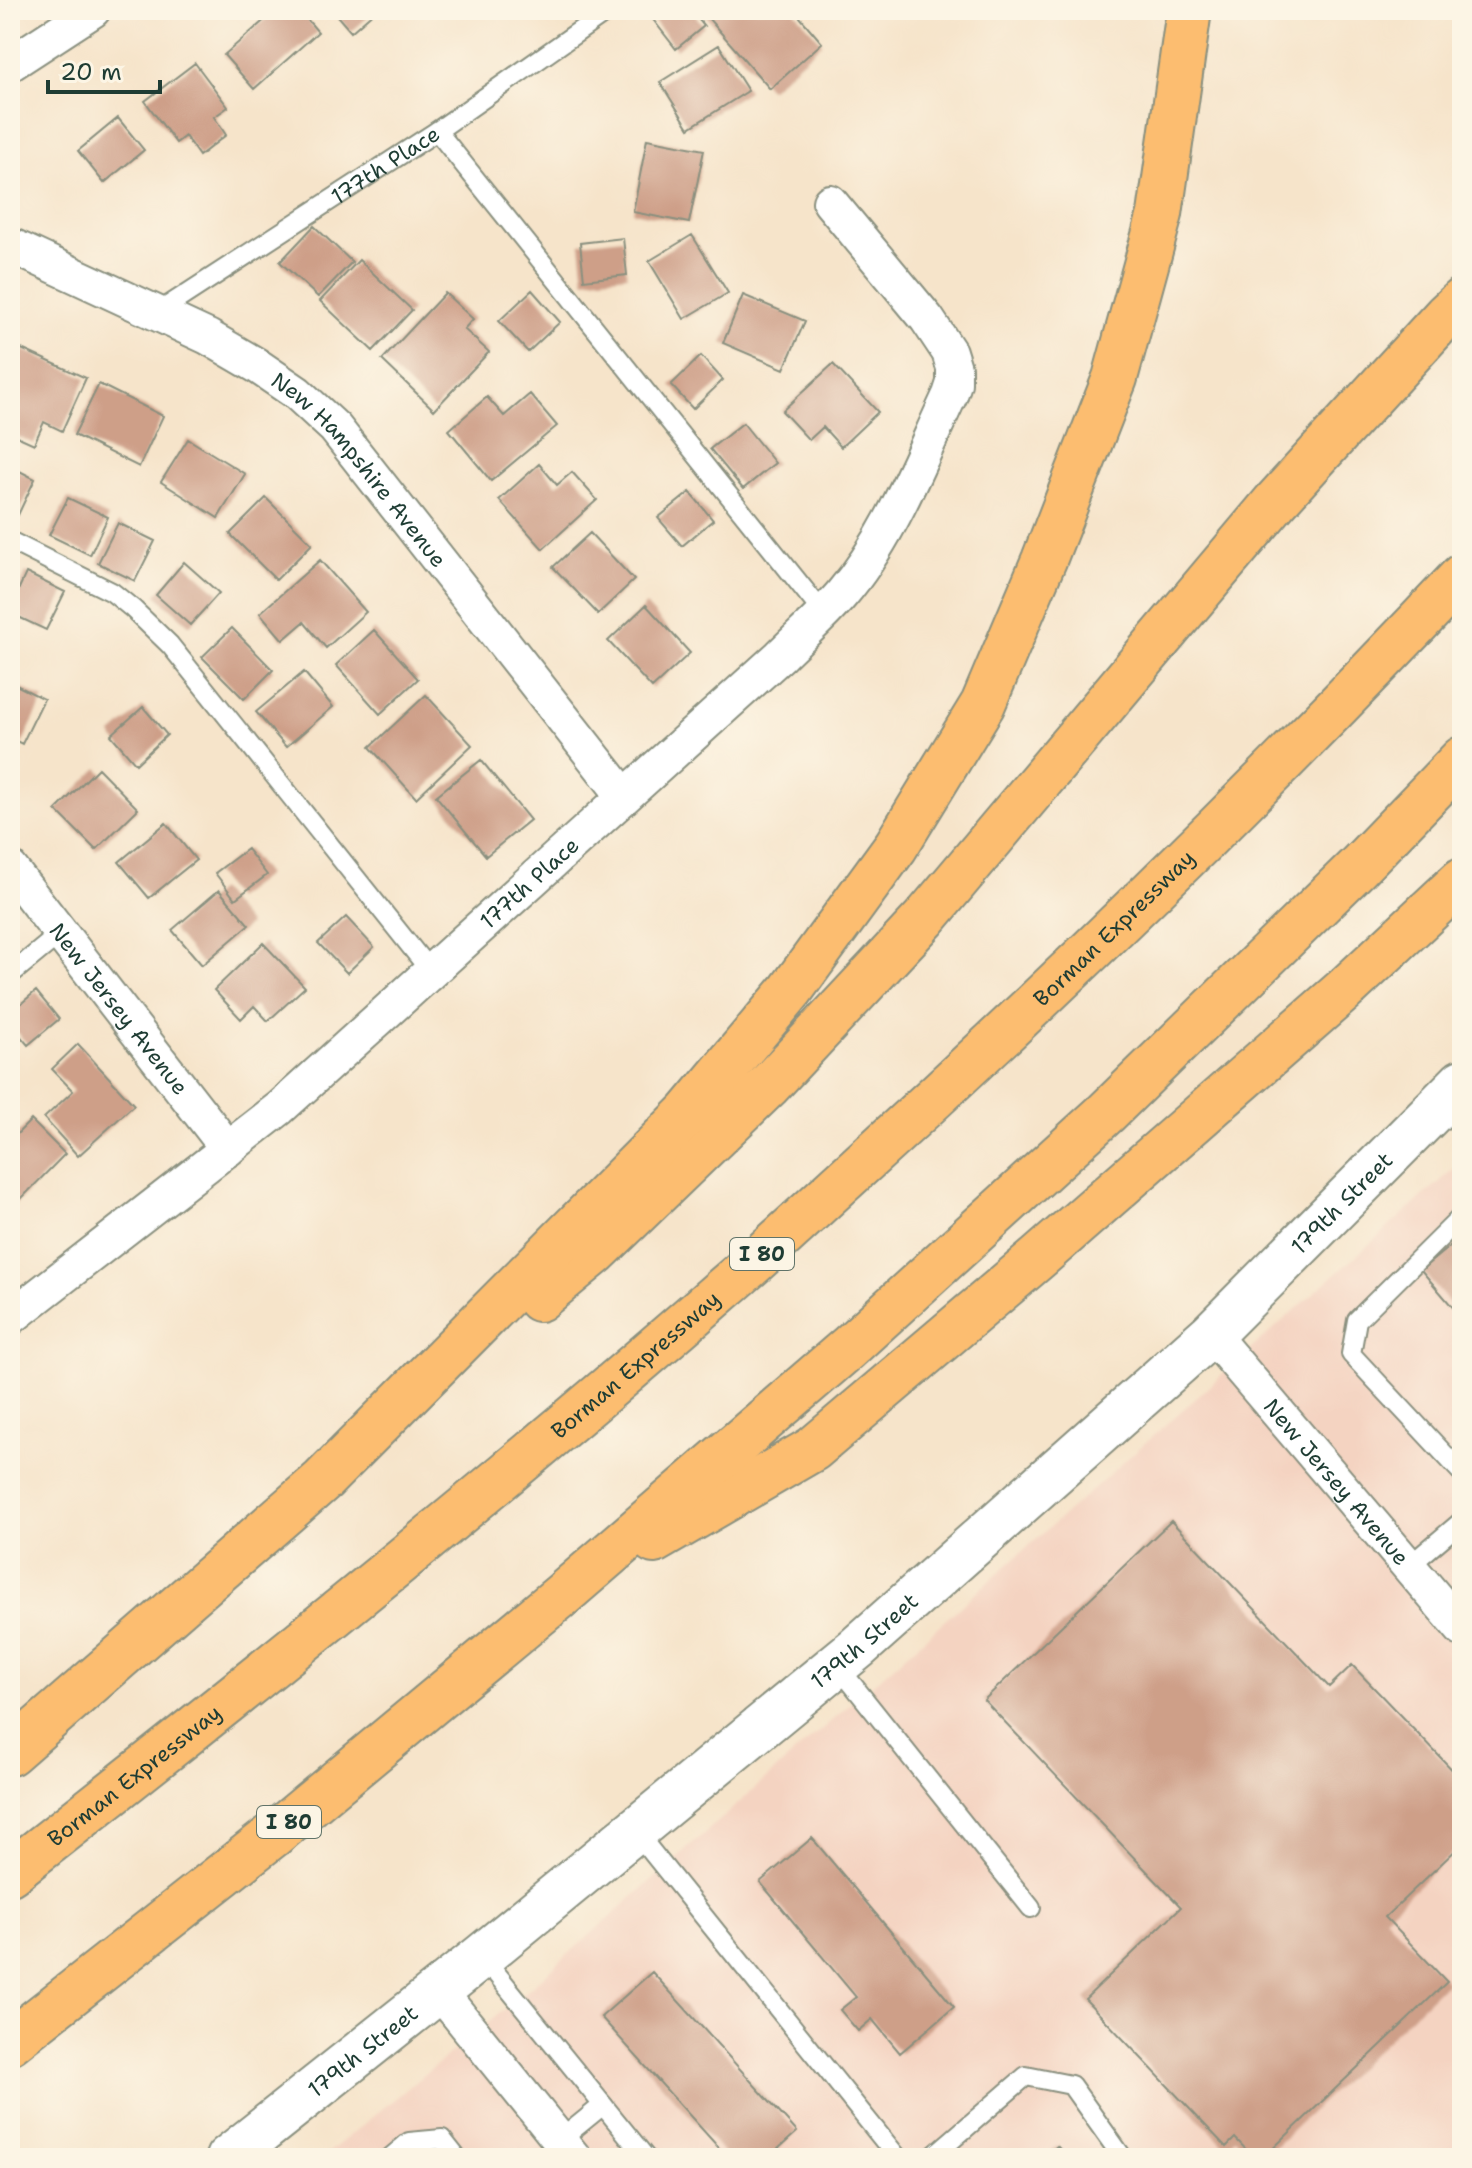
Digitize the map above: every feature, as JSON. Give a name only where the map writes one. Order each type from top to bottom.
[{"type":"highway","points":[[323,1480],[688,1113],[791,990],[896,846],[983,704],[1044,560],[1115,378],[1160,214],[1189,10]]},
{"type":"highway","points":[[10,1753],[323,1480],[596,1252],[768,1086],[925,918],[1275,502],[1462,300]]},
{"type":"highway","name":"Borman Expressway","points":[[10,1873],[240,1693],[465,1509],[725,1288],[944,1090],[1121,922],[1346,699],[1462,576]]},
{"type":"highway","name":"I 80","points":[[10,2042],[272,1836],[562,1595],[848,1348],[1106,1113],[1357,868],[1462,759]]},
{"type":"highway","points":[[562,1595],[813,1449],[1026,1269],[1343,991],[1462,880]]},
{"type":"street","points":[[10,64],[93,10]]},
{"type":"street","name":"177th Place","points":[[10,1318],[280,1108],[780,656],[841,594],[864,563],[890,520],[950,395],[954,368],[949,352],[927,319],[830,202]]},
{"type":"street","name":"New Hampshire Avenue","points":[[10,245],[208,337],[297,393],[335,428],[624,796]]},
{"type":"street","name":"New Jersey Avenue","points":[[10,868],[228,1149]]},
{"type":"street","name":"179th Street","points":[[228,2158],[439,1991],[837,1665],[1211,1334],[1462,1082]]},
{"type":"street","name":"New Jersey Avenue","points":[[1211,1334],[1462,1629]]},
{"type":"street","points":[[439,1991],[567,2149]]},
{"type":"lane","name":"177th Place","points":[[157,313],[437,131],[609,10]]},
{"type":"lane","points":[[437,131],[823,613]]},
{"type":"lane","points":[[10,541],[112,592],[163,638],[431,972]]},
{"type":"lane","points":[[10,975],[61,933]]},
{"type":"lane","points":[[1462,1216],[1357,1320],[1351,1354],[1462,1473]]},
{"type":"lane","points":[[1409,1566],[1462,1521]]},
{"type":"lane","points":[[837,1665],[1031,1908]]},
{"type":"lane","points":[[635,1831],[898,2158]]},
{"type":"lane","points":[[482,1956],[646,2158]]},
{"type":"lane","points":[[931,2158],[1026,2076],[1071,2085],[1123,2158]]},
{"type":"lane","points":[[567,2149],[603,2105]]},
{"type":"lane","points":[[390,2158],[409,2142],[442,2139],[457,2158]]},
{"type":"shaded area","points":[[1462,1162],[1462,2158],[322,2158],[521,1996]]},
{"type":"building","points":[[276,10],[299,10],[318,32],[254,89],[224,55]]},
{"type":"building","points":[[332,10],[376,10],[351,32]]},
{"type":"building","points":[[660,10],[691,10],[704,26],[676,49],[651,17]]},
{"type":"building","points":[[701,10],[794,10],[822,43],[770,89]]},
{"type":"building","points":[[719,45],[748,91],[689,128],[660,82]]},
{"type":"building","points":[[195,63],[228,107],[214,117],[226,135],[199,156],[185,136],[176,143],[145,101]]},
{"type":"building","points":[[118,118],[144,150],[104,183],[78,151]]},
{"type":"building","points":[[647,139],[704,150],[689,223],[633,212]]},
{"type":"building","points":[[314,226],[352,262],[318,297],[280,262]]},
{"type":"building","points":[[692,235],[728,293],[684,319],[649,261]]},
{"type":"building","points":[[623,238],[627,275],[584,280],[580,243]]},
{"type":"building","points":[[359,260],[412,310],[373,351],[320,301]]},
{"type":"building","points":[[532,290],[560,322],[528,352],[499,321]]},
{"type":"building","points":[[445,293],[473,319],[464,329],[489,352],[434,410],[382,360]]},
{"type":"building","points":[[743,295],[805,321],[784,369],[723,343]]},
{"type":"building","points":[[17,347],[86,378],[62,431],[44,422],[34,444],[10,433],[10,362]]},
{"type":"building","points":[[701,356],[723,380],[693,409],[671,385]]},
{"type":"building","points":[[833,364],[878,412],[841,447],[823,427],[809,440],[782,411]]},
{"type":"building","points":[[99,384],[163,416],[139,467],[74,435]]},
{"type":"building","points":[[530,394],[557,426],[491,481],[449,430],[487,397],[504,416]]},
{"type":"building","points":[[743,423],[775,463],[743,489],[710,449]]},
{"type":"building","points":[[188,439],[245,474],[218,518],[161,482]]},
{"type":"building","points":[[539,464],[557,485],[572,472],[597,500],[543,549],[499,500]]},
{"type":"building","points":[[10,466],[35,479],[18,515],[10,511]]},
{"type":"building","points":[[690,492],[713,520],[682,546],[658,518]]},
{"type":"building","points":[[68,498],[108,517],[90,555],[49,535]]},
{"type":"building","points":[[266,498],[312,544],[276,580],[230,534]]},
{"type":"building","points":[[118,523],[155,541],[135,581],[98,563]]},
{"type":"building","points":[[590,533],[634,580],[598,614],[553,567]]},
{"type":"building","points":[[320,560],[366,612],[326,648],[304,622],[283,640],[260,613]]},
{"type":"building","points":[[184,562],[219,593],[190,625],[156,595]]},
{"type":"building","points":[[26,573],[65,592],[46,630],[10,613]]},
{"type":"building","points":[[646,605],[690,653],[652,688],[608,641]]},
{"type":"building","points":[[232,628],[273,670],[244,699],[202,657]]},
{"type":"building","points":[[374,630],[418,679],[380,714],[336,665]]},
{"type":"building","points":[[304,672],[333,707],[286,747],[256,712]]},
{"type":"building","points":[[10,682],[44,699],[22,744],[10,738]]},
{"type":"building","points":[[426,695],[472,745],[416,798],[370,747]]},
{"type":"building","points":[[143,707],[167,735],[136,764],[111,735]]},
{"type":"building","points":[[481,760],[530,820],[486,856],[436,796]]},
{"type":"building","points":[[98,768],[138,809],[96,850],[56,810]]},
{"type":"building","points":[[166,823],[196,860],[149,898],[119,862]]},
{"type":"building","points":[[247,849],[267,875],[235,899],[215,873]]},
{"type":"building","points":[[219,890],[249,925],[202,965],[172,930]]},
{"type":"building","points":[[346,917],[374,947],[347,973],[318,943]]},
{"type":"building","points":[[263,943],[305,987],[268,1021],[254,1006],[241,1019],[214,990]]},
{"type":"building","points":[[36,991],[59,1019],[28,1045],[10,1024],[10,1013]]},
{"type":"building","points":[[78,1044],[134,1105],[78,1156],[44,1118],[73,1091],[52,1069]]},
{"type":"building","points":[[31,1120],[65,1154],[10,1210],[10,1141]]},
{"type":"building","points":[[1462,1236],[1462,1318],[1421,1270]]},
{"type":"building","points":[[1171,1521],[1329,1687],[1352,1665],[1462,1780],[1462,1844],[1385,1917],[1447,1982],[1263,2158],[1254,2158],[1235,2138],[1226,2147],[1085,1999],[1181,1907],[984,1700]]},
{"type":"building","points":[[812,1838],[954,2007],[900,2053],[872,2019],[858,2031],[840,2010],[856,1997],[760,1882]]},
{"type":"building","points":[[652,1972],[797,2132],[768,2158],[728,2158],[601,2017]]},
{"type":"building","points":[[1057,2146],[1068,2158],[1044,2158]]}]
